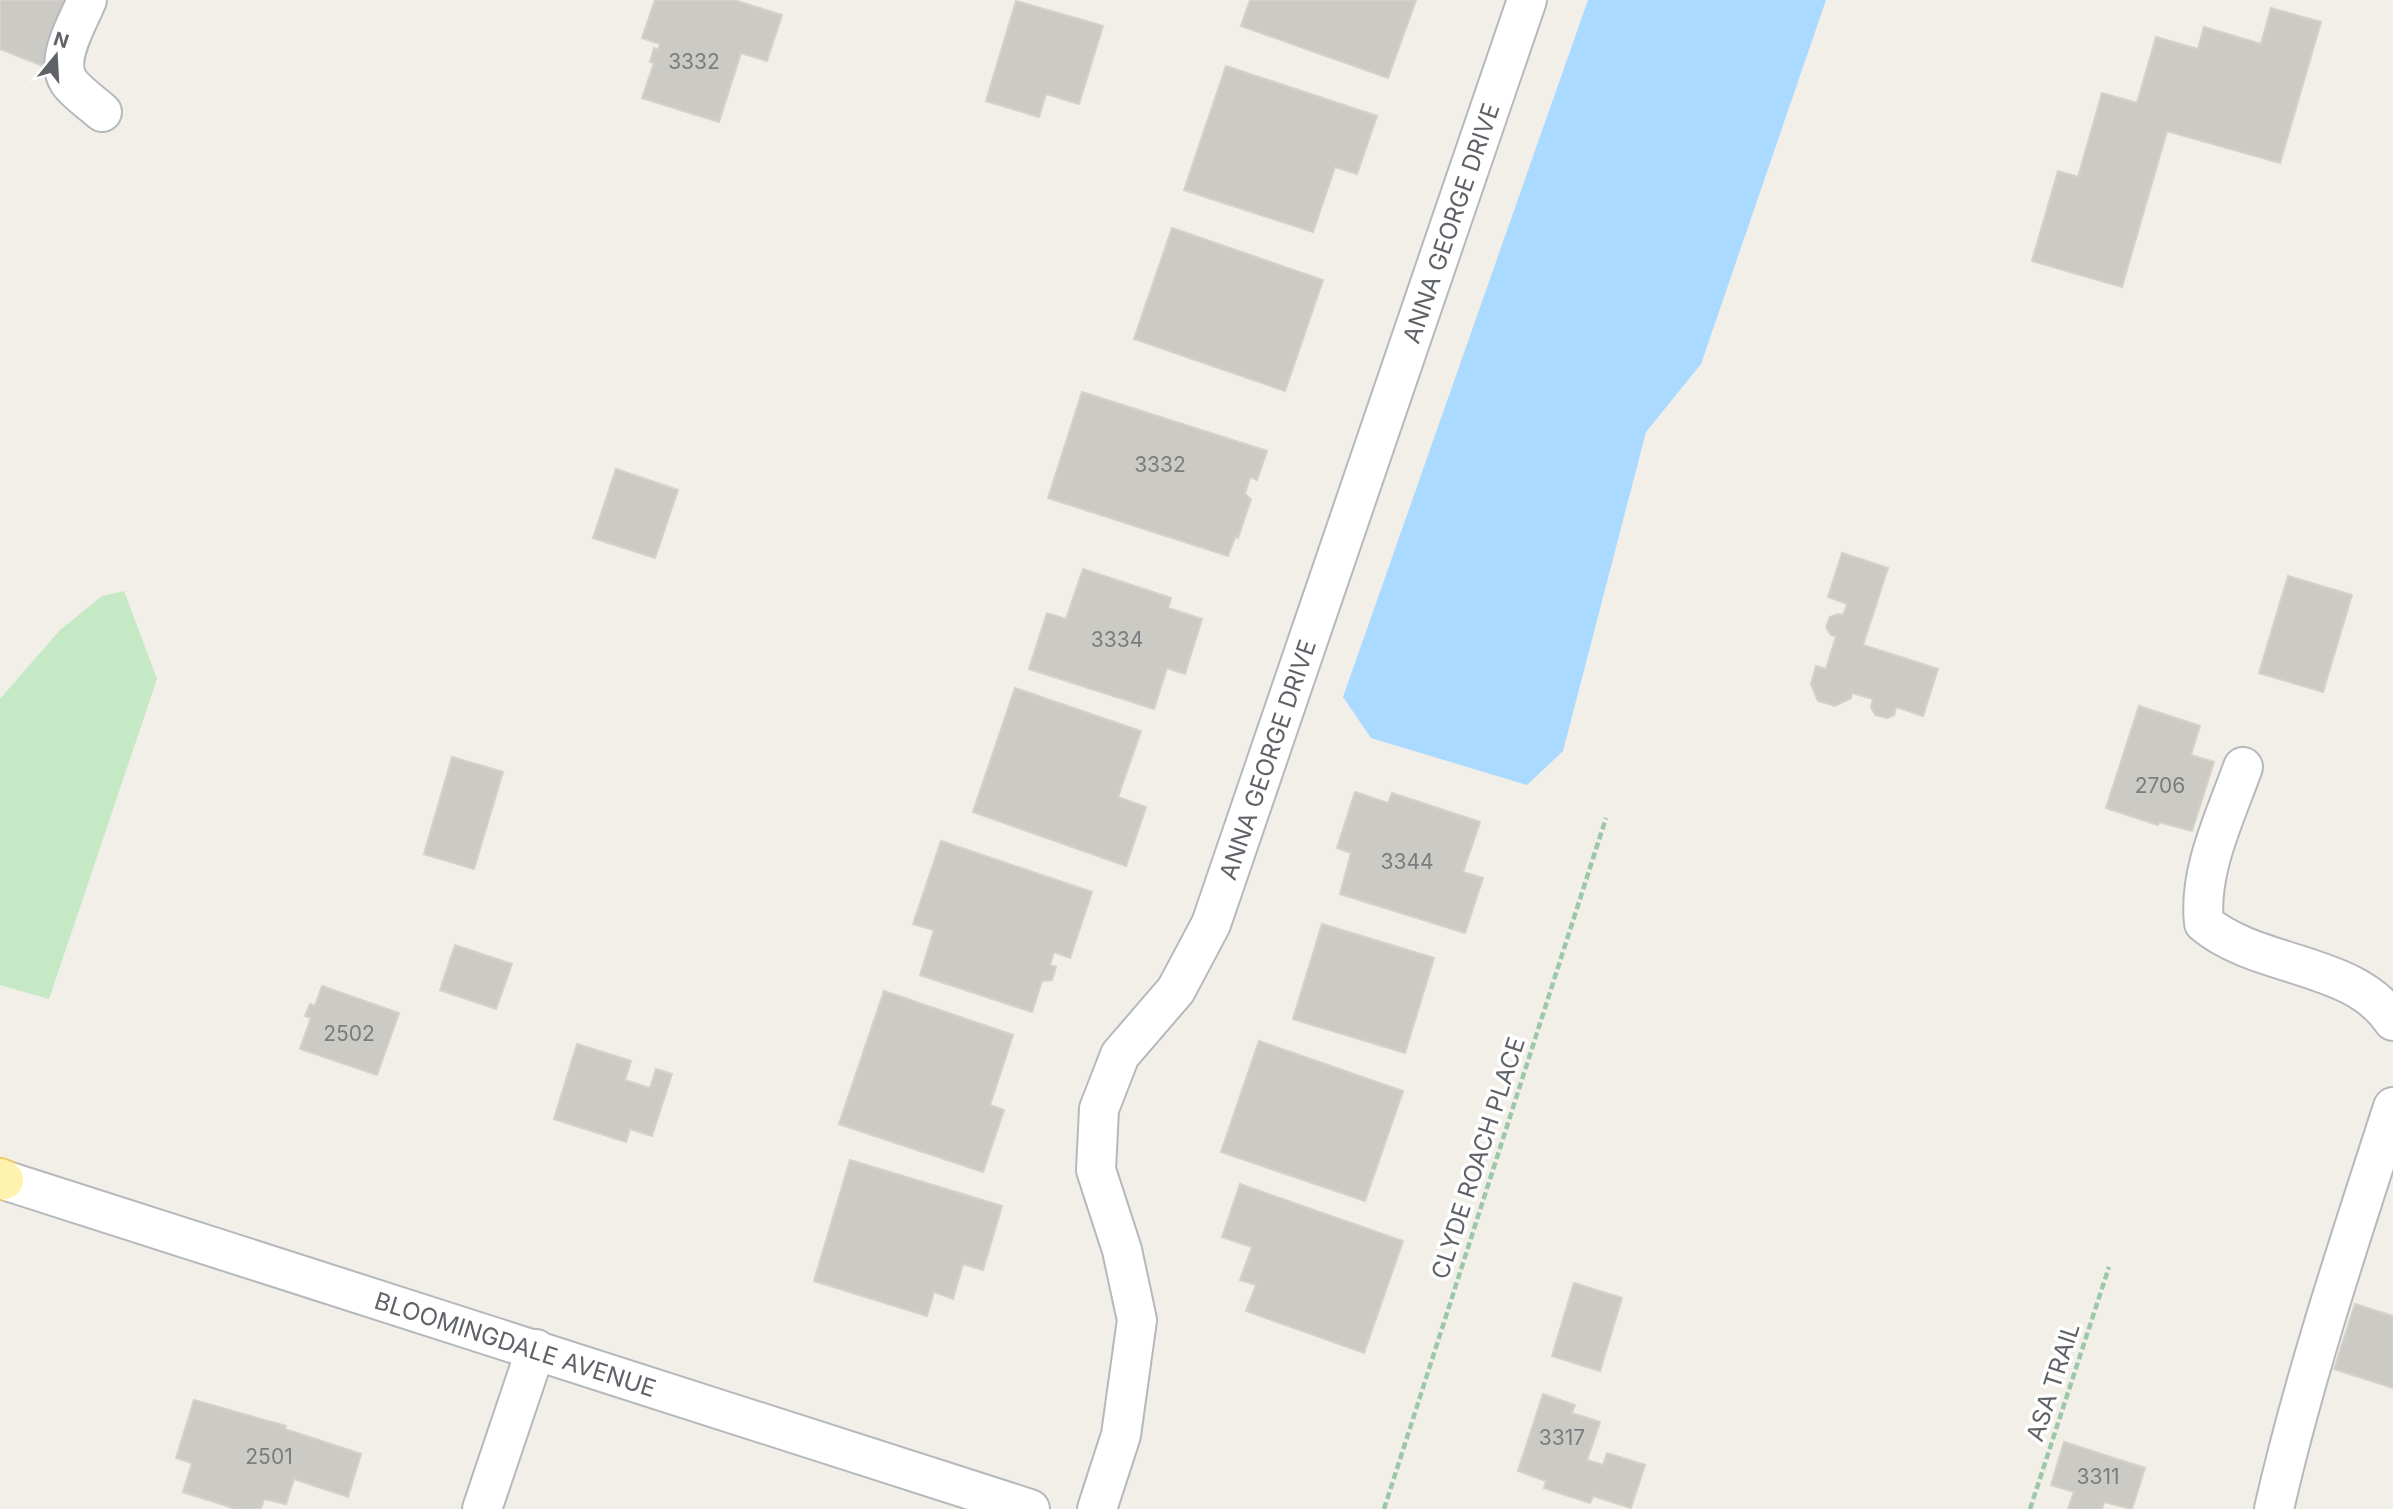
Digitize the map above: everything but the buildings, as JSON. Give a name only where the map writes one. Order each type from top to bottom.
[{"type":"street","points":[[87,0],[66,53],[64,69],[69,82],[102,112]]},
{"type":"street","name":"ANNA GEORGE DRIVE","points":[[1097,1509],[1121,1435],[1137,1320],[1122,1250],[1096,1170],[1099,1109],[1121,1055],[1176,990],[1211,924],[1527,0]]},
{"type":"street","points":[[2243,767],[2204,888],[2204,923],[2242,947],[2286,960],[2344,983],[2382,1004],[2393,1021]]},
{"type":"street","points":[[2274,1509],[2324,1326],[2393,1107]]},
{"type":"street","name":"BLOOMINGDALE AVENUE","points":[[1,1179],[1030,1509]]},
{"type":"street","points":[[482,1509],[536,1349]]},
{"type":"path","name":"CLYDE ROACH PLACE","points":[[1384,1509],[1606,818]]},
{"type":"path","name":"ASA TRAIL","points":[[2031,1509],[2109,1266]]},
{"type":"green space","points":[[124,591],[157,679],[49,999],[0,985],[0,699],[60,630],[102,596]]},
{"type":"water","points":[[1588,0],[1826,0],[1701,364],[1646,432],[1563,751],[1527,785],[1371,738],[1343,697]]}]
